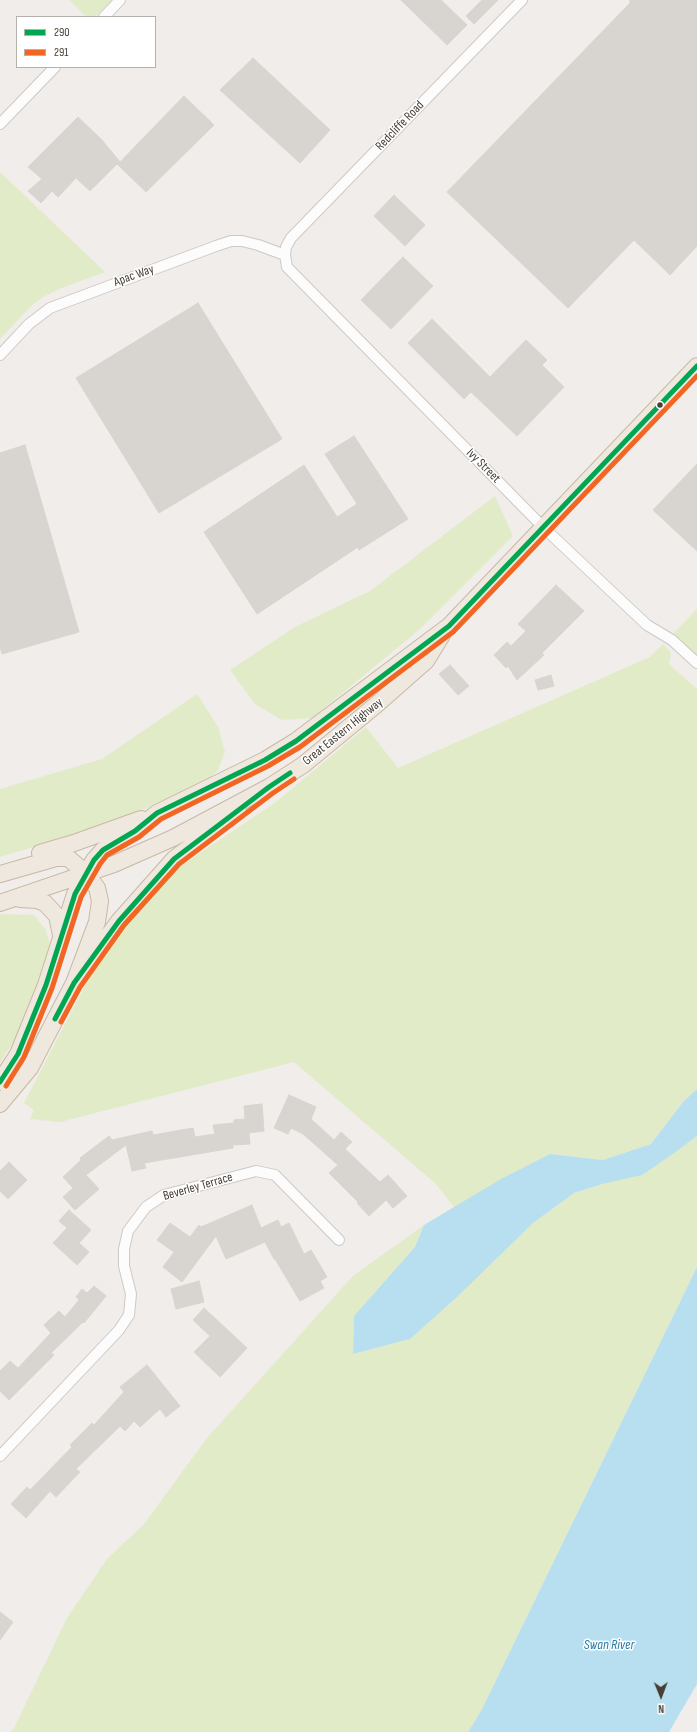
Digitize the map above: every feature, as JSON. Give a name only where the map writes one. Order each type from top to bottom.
[{"type":"highway","name":"Great Eastern Highway","points":[[0,1082],[18,1054],[46,985],[75,894],[86,873],[103,850],[135,831],[157,812],[265,760],[296,741],[449,626],[697,366]]},
{"type":"highway","name":"Great Eastern Highway","points":[[86,873],[114,864],[173,838],[269,787],[303,764],[376,705],[426,661],[449,626]]},
{"type":"highway","points":[[74,984],[119,921],[174,859],[269,787]]},
{"type":"highway","points":[[0,865],[74,843],[157,812]]},
{"type":"highway","points":[[0,874],[56,858],[68,858],[86,873],[97,888],[100,901],[97,922],[74,984],[30,1068],[0,1104]]},
{"type":"highway","points":[[0,903],[86,873]]},
{"type":"highway","points":[[16,898],[37,900],[45,903],[57,916],[61,937]]},
{"type":"street","points":[[105,16],[120,0]]},
{"type":"street","name":"Redcliffe Road","points":[[285,255],[286,246],[291,238],[522,0]]},
{"type":"street","points":[[0,124],[54,68]]},
{"type":"street","name":"Apac Way","points":[[0,355],[29,324],[50,308],[216,246],[231,241],[242,241],[258,244],[285,255]]},
{"type":"street","name":"Ivy Street","points":[[285,255],[286,267],[292,274],[543,527],[647,625],[672,640],[697,663]]},
{"type":"street","name":"Beverley Terrace","points":[[0,1456],[119,1330],[129,1315],[131,1294],[124,1266],[124,1249],[128,1231],[146,1207],[164,1195],[256,1171],[275,1175],[339,1240]]},
{"type":"green space","points":[[69,0],[112,0],[96,16],[85,16]]},
{"type":"green space","points":[[0,172],[105,272],[59,289],[43,297],[32,305],[0,339]]},
{"type":"green space","points":[[495,496],[513,536],[420,629],[312,718],[282,720],[255,704],[230,670],[295,627],[370,591]]},
{"type":"green space","points":[[697,609],[697,657],[673,634]]},
{"type":"green space","points":[[663,644],[671,653],[669,664],[697,689],[697,1089],[683,1102],[651,1144],[603,1160],[550,1154],[454,1207],[435,1183],[294,1062],[60,1122],[30,1119],[34,1110],[24,1103],[88,980],[128,920],[176,869],[276,802],[366,727],[398,768],[650,657]]},
{"type":"green space","points":[[197,694],[218,727],[225,752],[218,770],[207,780],[114,823],[0,857],[0,789],[102,759]]},
{"type":"green space","points":[[0,915],[34,915],[46,930],[51,948],[16,1037],[0,1063]]},
{"type":"green space","points":[[697,1136],[697,1267],[481,1711],[468,1732],[10,1732],[14,1728],[67,1618],[107,1559],[144,1524],[207,1438],[353,1276],[424,1225],[415,1247],[354,1316],[353,1354],[410,1339],[533,1223],[574,1193],[602,1184],[677,1151]]},
{"type":"water","points":[[697,1089],[697,1136],[642,1175],[602,1184],[574,1193],[533,1223],[457,1297],[410,1339],[353,1354],[354,1316],[415,1247],[424,1225],[501,1179],[550,1154],[603,1160],[651,1144],[683,1102]]},
{"type":"water","name":"Swan River","points":[[697,1267],[697,1684],[669,1732],[468,1732],[481,1711]]},
{"type":"building","points":[[401,0],[441,0],[467,25],[447,45]]},
{"type":"building","points":[[482,0],[498,0],[474,24],[466,16]]},
{"type":"building","points":[[630,0],[697,0],[697,246],[670,275],[634,240],[568,308],[447,192],[630,3]]},
{"type":"building","points":[[253,58],[330,130],[300,163],[220,90]]},
{"type":"building","points":[[184,96],[214,125],[146,192],[117,164],[90,191],[76,178],[58,197],[52,191],[41,203],[28,191],[42,179],[28,167],[78,117],[102,140],[120,162]]},
{"type":"building","points":[[394,195],[425,225],[405,246],[374,216]]},
{"type":"building","points":[[403,257],[433,286],[391,329],[361,300]]},
{"type":"building","points":[[198,303],[282,439],[159,513],[76,378]]},
{"type":"building","points":[[432,319],[490,377],[526,340],[547,360],[542,365],[564,387],[517,436],[471,392],[464,399],[408,343]]},
{"type":"building","points":[[354,436],[408,519],[359,550],[358,547],[257,614],[204,532],[304,465],[337,517],[357,504],[325,454]]},
{"type":"building","points":[[25,445],[79,632],[2,654],[0,646],[0,453]]},
{"type":"building","points":[[697,464],[697,551],[653,510]]},
{"type":"building","points":[[556,585],[584,611],[542,653],[544,655],[517,680],[508,666],[506,668],[494,655],[507,642],[511,646],[526,631],[518,624]]},
{"type":"building","points":[[450,665],[469,686],[458,695],[439,674]]},
{"type":"building","points":[[551,675],[554,686],[538,690],[535,680]]},
{"type":"building","points":[[289,1095],[316,1107],[311,1119],[334,1140],[341,1132],[352,1142],[345,1149],[380,1182],[388,1175],[407,1196],[393,1208],[386,1200],[369,1216],[357,1203],[358,1202],[329,1173],[338,1165],[303,1134],[291,1128],[288,1134],[274,1128]]},
{"type":"building","points":[[262,1104],[264,1131],[249,1133],[250,1144],[233,1145],[233,1148],[144,1163],[146,1168],[132,1171],[126,1145],[86,1175],[99,1189],[75,1210],[63,1197],[73,1188],[63,1177],[81,1160],[80,1158],[109,1136],[112,1140],[152,1131],[153,1135],[193,1128],[195,1137],[215,1134],[213,1125],[234,1123],[234,1120],[245,1119],[244,1106]]},
{"type":"building","points":[[9,1162],[27,1180],[8,1199],[0,1191],[0,1171]]},
{"type":"building","points":[[252,1205],[261,1228],[278,1220],[281,1227],[289,1223],[304,1254],[311,1250],[327,1277],[320,1281],[324,1288],[300,1301],[265,1242],[226,1259],[216,1236],[182,1282],[163,1267],[174,1252],[157,1240],[170,1223],[190,1237],[199,1225],[201,1227]]},
{"type":"building","points":[[69,1210],[91,1230],[79,1243],[89,1252],[77,1265],[53,1243],[67,1228],[59,1221]]},
{"type":"building","points":[[199,1281],[204,1302],[176,1309],[171,1289]]},
{"type":"building","points":[[94,1286],[106,1296],[84,1323],[83,1322],[51,1353],[54,1355],[9,1400],[0,1391],[0,1371],[10,1361],[18,1368],[51,1333],[44,1325],[59,1311],[65,1317],[79,1300],[76,1297],[82,1289],[87,1293]]},
{"type":"building","points":[[204,1308],[247,1348],[220,1377],[194,1352],[210,1336],[193,1320]]},
{"type":"building","points":[[147,1365],[180,1406],[166,1417],[160,1409],[140,1427],[134,1421],[125,1431],[120,1426],[76,1469],[80,1472],[56,1497],[50,1491],[26,1518],[11,1504],[27,1487],[30,1490],[72,1447],[70,1445],[92,1423],[94,1425],[124,1392],[120,1387]]},
{"type":"building","points":[[0,1612],[13,1622],[0,1640]]},
{"type":"transit line","name":"290","points":[[0,1082],[18,1054],[46,985],[75,894],[94,860],[103,850],[135,831],[157,813],[265,760],[296,741],[449,626],[697,366]]},
{"type":"transit line","name":"291","points":[[6,1086],[24,1057],[52,988],[81,897],[100,864],[107,855],[139,837],[161,819],[268,766],[300,747],[453,632],[697,376]]},
{"type":"transit line","name":"290","points":[[55,1019],[74,983],[119,921],[174,859],[269,787],[290,773]]},
{"type":"transit line","name":"291","points":[[61,1022],[80,987],[124,925],[179,864],[273,793],[294,779]]}]
